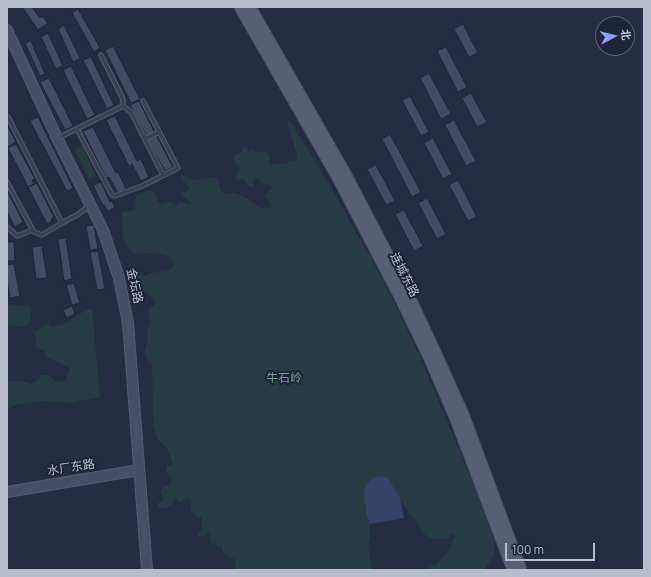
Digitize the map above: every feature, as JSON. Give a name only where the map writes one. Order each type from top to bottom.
[{"type":"main road","name":"连城东路","points":[[240,7],[338,178],[400,297],[429,357],[455,417],[513,570]]},
{"type":"main road","name":"连城东路","points":[[250,7],[342,169],[408,294],[463,414],[521,570]]},
{"type":"main road","name":"金坛路","points":[[7,30],[57,138],[91,205],[109,246],[123,293],[128,323],[147,570]]},
{"type":"main road","name":"水厂东路","points":[[7,492],[139,470]]},
{"type":"lane","points":[[101,55],[123,99],[123,106]]},
{"type":"lane","points":[[77,129],[112,195],[115,196],[142,186],[178,168],[143,101]]},
{"type":"lane","points":[[57,138],[123,106]]},
{"type":"lane","points":[[123,106],[131,112],[163,175]]},
{"type":"lane","points":[[8,117],[62,223]]},
{"type":"lane","points":[[145,140],[159,132]]},
{"type":"lane","points":[[7,182],[34,232],[42,235],[77,215],[91,205]]},
{"type":"lane","points":[[7,227],[17,236],[33,230]]},
{"type":"green space","name":"牛石岭","points":[[290,121],[329,184],[383,280],[426,371],[485,513],[494,540],[494,554],[484,570],[428,570],[431,566],[436,565],[449,550],[455,536],[452,534],[447,539],[431,539],[425,535],[405,507],[391,483],[364,505],[370,524],[368,546],[372,570],[235,570],[236,563],[233,558],[224,554],[222,547],[211,543],[209,533],[203,537],[198,536],[202,528],[202,518],[193,513],[191,509],[191,499],[185,498],[183,501],[179,502],[176,498],[172,505],[167,508],[161,508],[158,505],[159,502],[162,502],[164,499],[160,493],[162,488],[165,485],[168,486],[172,480],[166,471],[167,465],[172,465],[172,461],[167,448],[157,438],[153,423],[152,362],[147,359],[145,351],[148,339],[147,330],[150,322],[148,311],[150,307],[154,306],[155,301],[142,291],[141,286],[135,282],[134,278],[137,272],[146,276],[150,273],[168,271],[173,267],[173,261],[169,256],[152,253],[136,254],[131,251],[123,238],[122,212],[134,210],[136,207],[135,199],[137,195],[148,190],[152,191],[156,195],[157,200],[161,204],[168,202],[178,205],[179,201],[189,204],[190,203],[188,200],[179,193],[186,192],[190,187],[180,178],[182,175],[196,180],[212,177],[218,179],[221,191],[225,194],[235,193],[249,199],[259,207],[270,207],[271,205],[265,195],[272,188],[271,185],[264,184],[255,179],[253,181],[253,187],[249,187],[243,179],[237,181],[236,174],[240,171],[233,159],[236,154],[240,154],[242,152],[242,148],[246,147],[250,152],[254,148],[253,153],[260,151],[266,152],[269,155],[270,166],[274,164],[287,163],[290,160],[294,161],[297,158],[297,155],[287,122]]},
{"type":"green space","points":[[82,146],[96,176],[89,179],[75,150]]},
{"type":"green space","points":[[7,304],[32,307],[29,323],[23,327],[13,325],[7,327]]},
{"type":"green space","points":[[87,309],[92,309],[100,397],[69,403],[45,401],[29,403],[16,405],[7,409],[7,381],[21,381],[31,384],[38,380],[41,375],[50,375],[54,381],[61,382],[66,379],[70,368],[45,356],[45,350],[35,348],[35,331],[48,324],[52,327],[64,324]]},
{"type":"water","points":[[378,476],[387,477],[391,483],[400,498],[404,518],[370,524],[366,514],[364,494],[366,485]]},
{"type":"building","points":[[22,7],[32,7],[40,18],[42,16],[48,23],[38,30]]},
{"type":"building","points":[[78,9],[100,48],[94,52],[72,13]]},
{"type":"building","points":[[463,24],[478,53],[469,57],[454,29]]},
{"type":"building","points":[[64,25],[80,58],[73,62],[58,29]]},
{"type":"building","points":[[48,33],[63,66],[56,69],[41,37]]},
{"type":"building","points":[[31,41],[45,74],[40,76],[25,43]]},
{"type":"building","points":[[113,46],[140,99],[131,103],[105,50]]},
{"type":"building","points":[[446,47],[467,87],[458,92],[437,51]]},
{"type":"building","points":[[91,57],[114,105],[107,109],[83,60]]},
{"type":"building","points":[[71,66],[95,115],[87,119],[63,70]]},
{"type":"building","points":[[429,73],[451,114],[441,119],[420,78]]},
{"type":"building","points":[[49,78],[73,126],[65,130],[40,82]]},
{"type":"building","points":[[471,93],[487,122],[477,127],[462,98]]},
{"type":"building","points":[[410,96],[429,132],[421,136],[402,100]]},
{"type":"building","points":[[139,101],[155,133],[147,137],[130,105]]},
{"type":"building","points":[[115,116],[137,161],[141,159],[149,177],[141,181],[132,164],[129,166],[106,120]]},
{"type":"building","points":[[38,117],[73,188],[67,191],[30,121]]},
{"type":"building","points":[[454,120],[476,161],[466,166],[445,125]]},
{"type":"building","points":[[7,125],[16,142],[7,147]]},
{"type":"building","points":[[93,127],[116,173],[118,172],[126,189],[118,193],[109,177],[106,178],[83,131]]},
{"type":"building","points":[[390,134],[421,192],[412,197],[382,139]]},
{"type":"building","points":[[156,135],[173,167],[165,171],[147,139]]},
{"type":"building","points":[[433,138],[452,174],[443,179],[424,143]]},
{"type":"building","points":[[16,144],[35,179],[32,180],[34,184],[28,187],[8,148]]},
{"type":"building","points":[[376,165],[395,201],[386,205],[367,169]]},
{"type":"building","points":[[458,180],[477,217],[468,221],[449,185]]},
{"type":"building","points":[[101,182],[110,202],[112,201],[115,207],[108,211],[104,205],[103,206],[93,185]]},
{"type":"building","points":[[37,183],[54,217],[51,219],[52,221],[47,224],[28,187]]},
{"type":"building","points":[[7,190],[23,222],[15,227],[7,212]]},
{"type":"building","points":[[427,198],[446,234],[437,239],[418,203]]},
{"type":"building","points":[[404,210],[423,246],[414,251],[395,214]]},
{"type":"building","points":[[94,225],[98,249],[90,250],[86,226]]},
{"type":"building","points":[[66,238],[72,279],[64,281],[58,239]]},
{"type":"building","points":[[7,242],[14,242],[15,261],[7,261]]},
{"type":"building","points":[[42,246],[47,278],[36,279],[32,247]]},
{"type":"building","points":[[98,251],[105,289],[97,290],[90,252]]},
{"type":"building","points":[[14,264],[20,296],[10,298],[7,280],[7,265]]},
{"type":"building","points":[[74,283],[80,303],[72,305],[66,285]]},
{"type":"building","points":[[72,306],[75,314],[67,318],[63,310]]}]
